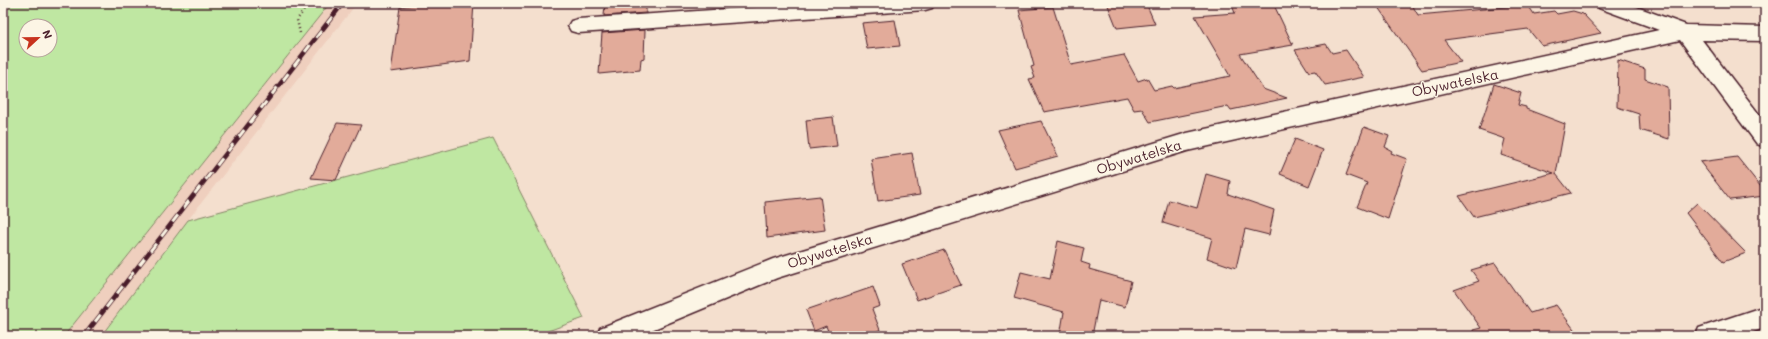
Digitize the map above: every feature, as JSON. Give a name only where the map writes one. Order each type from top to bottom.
[{"type":"street","points":[[578,26],[925,3]]},
{"type":"street","points":[[1606,3],[1685,32],[1765,34]]},
{"type":"street","points":[[1685,32],[1765,138]]},
{"type":"street","name":"Obywatelska","points":[[609,336],[773,269],[1187,142],[1685,32]]},
{"type":"street","points":[[1708,336],[1765,317]]},
{"type":"path","points":[[300,33],[297,20],[309,3]]},
{"type":"shaded area","points":[[330,3],[357,3],[188,220],[101,336],[64,336]]},
{"type":"green space","points":[[3,3],[330,3],[64,336],[3,336]]},
{"type":"green space","points":[[493,138],[584,318],[534,336],[101,336],[188,220]]},
{"type":"building","points":[[428,3],[474,3],[470,61],[391,72],[400,7]]},
{"type":"building","points":[[605,3],[646,3],[646,13],[604,16]]},
{"type":"building","points":[[1107,3],[1146,3],[1155,24],[1117,28]]},
{"type":"building","points":[[1231,3],[1273,3],[1293,45],[1240,54],[1263,89],[1287,98],[1231,110],[1228,106],[1150,122],[1142,109],[1134,110],[1127,97],[1044,112],[1029,79],[1035,78],[1031,67],[1034,66],[1019,10],[1053,7],[1071,65],[1124,55],[1138,81],[1147,78],[1154,90],[1172,86],[1174,88],[1230,76],[1195,16],[1235,13]]},
{"type":"building","points":[[1375,3],[1411,3],[1418,15],[1528,5],[1534,14],[1554,11],[1557,14],[1573,11],[1583,14],[1601,33],[1542,46],[1528,29],[1444,40],[1461,62],[1422,70]]},
{"type":"building","points":[[895,20],[900,46],[867,49],[862,23]]},
{"type":"building","points":[[645,30],[644,58],[641,59],[640,70],[599,74],[602,33]]},
{"type":"building","points":[[1326,44],[1332,53],[1346,50],[1364,77],[1325,85],[1315,71],[1309,72],[1295,50]]},
{"type":"building","points":[[1618,60],[1645,69],[1645,79],[1668,87],[1669,139],[1640,130],[1639,114],[1617,107]]},
{"type":"building","points":[[1494,84],[1521,93],[1518,105],[1565,124],[1556,174],[1571,193],[1474,217],[1459,196],[1554,173],[1501,155],[1505,139],[1479,130]]},
{"type":"building","points":[[833,117],[837,146],[809,149],[806,120]]},
{"type":"building","points":[[1041,121],[1058,156],[1015,168],[998,130]]},
{"type":"building","points":[[337,123],[361,125],[336,180],[311,178]]},
{"type":"building","points":[[1364,127],[1389,136],[1385,147],[1392,151],[1391,153],[1407,159],[1388,219],[1357,207],[1367,183],[1346,175]]},
{"type":"building","points":[[1295,139],[1323,150],[1309,186],[1280,174]]},
{"type":"building","points":[[912,153],[920,195],[878,201],[871,159]]},
{"type":"building","points":[[1737,157],[1765,192],[1765,196],[1730,200],[1700,162]]},
{"type":"building","points":[[1206,174],[1230,181],[1228,194],[1274,210],[1269,235],[1245,229],[1236,268],[1207,258],[1212,238],[1163,223],[1169,200],[1197,208]]},
{"type":"building","points":[[820,196],[825,230],[767,238],[765,202]]},
{"type":"building","points":[[1697,203],[1746,253],[1723,262],[1686,213]]},
{"type":"building","points":[[1058,241],[1084,248],[1081,262],[1090,265],[1089,269],[1131,281],[1125,307],[1099,300],[1092,336],[1060,336],[1064,312],[1014,298],[1021,272],[1050,279]]},
{"type":"building","points":[[944,250],[961,285],[917,300],[902,264]]},
{"type":"building","points":[[1495,263],[1530,313],[1556,305],[1579,336],[1474,336],[1473,330],[1481,328],[1454,290],[1479,281],[1471,270]]},
{"type":"building","points":[[873,287],[880,306],[872,309],[880,330],[864,336],[830,336],[826,326],[814,331],[806,310]]},
{"type":"railway","points":[[84,336],[343,3]]}]
